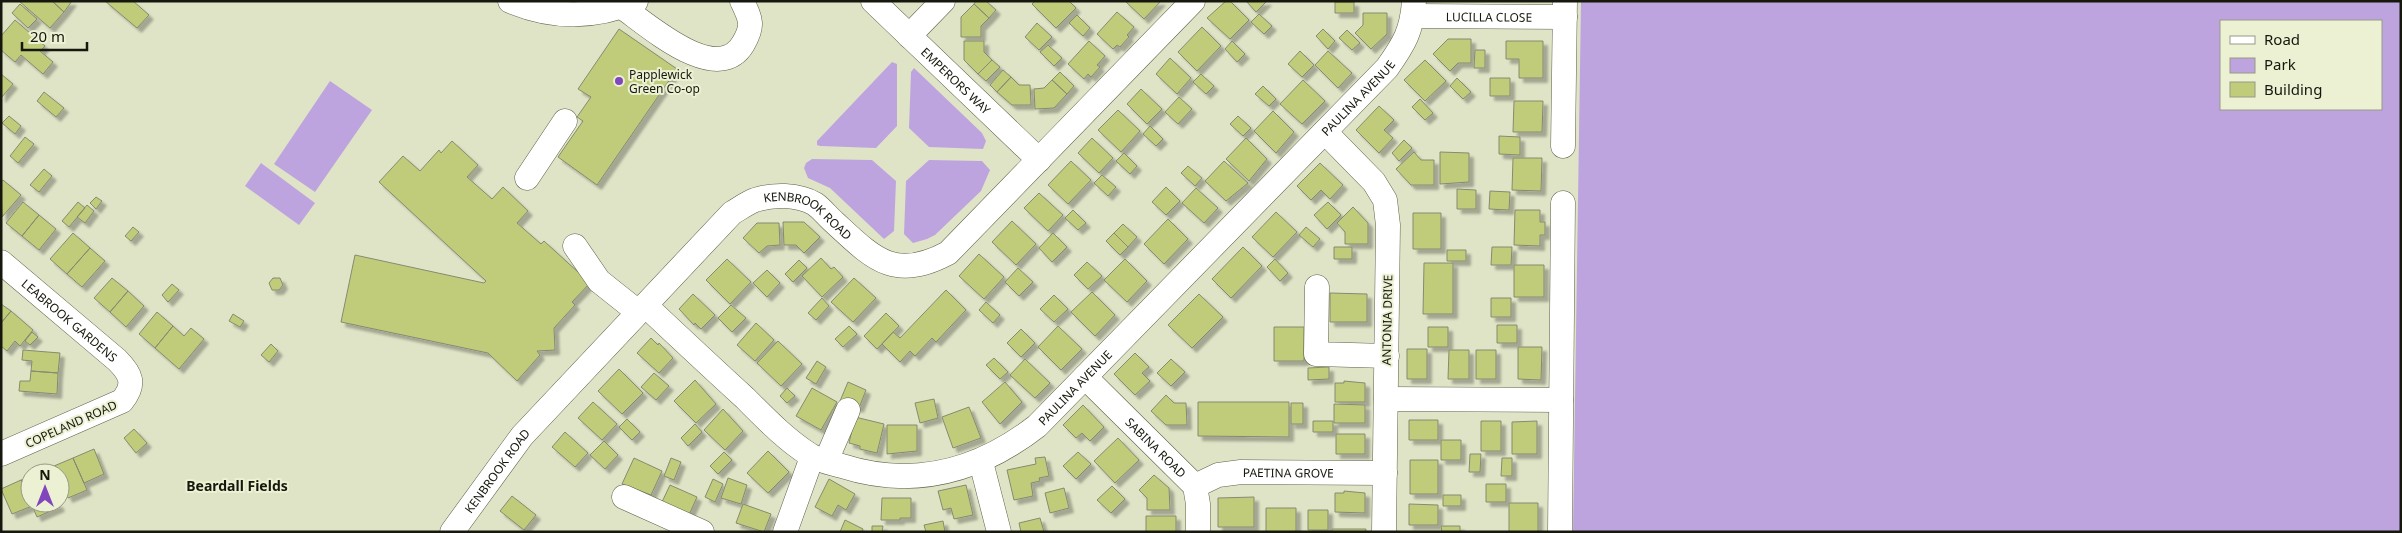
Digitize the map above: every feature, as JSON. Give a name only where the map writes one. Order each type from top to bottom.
[{"type":"street","points":[[510,1],[532,10],[556,15],[575,16],[629,4],[685,51],[708,59],[729,58],[739,50],[748,35],[750,8]]},
{"type":"street","name":"EMPERORS WAY","points":[[873,1],[1039,160]]},
{"type":"street","points":[[909,36],[943,1]]},
{"type":"street","name":"KENBROOK ROAD","points":[[452,532],[522,436],[732,213],[754,200],[784,195],[814,204],[872,256],[884,262],[912,266],[931,262],[948,253],[1193,1]]},
{"type":"street","name":"LUCILLA CLOSE","points":[[1414,8],[1565,9],[1564,146]]},
{"type":"street","name":"PAULINA AVENUE","points":[[575,246],[599,281],[642,308],[780,431],[819,459],[877,475],[909,476],[941,472],[981,462],[1037,426],[1387,68],[1406,41],[1414,8]]},
{"type":"street","points":[[527,178],[565,121]]},
{"type":"street","name":"ANTONIA DRIVE","points":[[1325,132],[1374,182],[1385,200],[1388,225],[1384,532]]},
{"type":"street","points":[[1560,532],[1563,203]]},
{"type":"street","name":"LEABROOK GARDENS","points":[[1,262],[116,360],[129,375],[131,384]]},
{"type":"street","points":[[1317,287],[1316,354],[1387,356]]},
{"type":"street","name":"SABINA ROAD","points":[[1085,376],[1195,486],[1198,504],[1198,532]]},
{"type":"street","name":"COPELAND ROAD","points":[[1,454],[122,401],[129,392],[131,384]]},
{"type":"street","points":[[1386,399],[1561,400]]},
{"type":"street","points":[[785,532],[819,459],[848,410]]},
{"type":"street","points":[[981,462],[999,532]]},
{"type":"street","name":"PAETINA GROVE","points":[[1195,486],[1218,475],[1240,472],[1385,473]]},
{"type":"street","points":[[624,497],[702,532]]},
{"type":"green space","points":[[1581,1],[2401,1],[2401,532],[1573,532]]},
{"type":"green space","points":[[892,62],[897,64],[897,126],[876,148],[817,145],[817,141]]},
{"type":"green space","points":[[914,68],[982,133],[986,141],[983,149],[929,147],[909,128],[911,72]]},
{"type":"green space","points":[[330,81],[372,110],[315,192],[274,164]]},
{"type":"green space","points":[[812,159],[872,160],[896,181],[894,231],[884,239],[830,188],[808,178],[804,168],[806,163]]},
{"type":"green space","points":[[929,160],[982,161],[990,170],[981,191],[935,235],[913,243],[904,234],[906,181]]},
{"type":"green space","points":[[261,163],[315,203],[299,225],[245,186]]},
{"type":"building","points":[[19,1],[52,1],[64,12],[50,28]]},
{"type":"building","points":[[52,1],[72,1],[64,12]]},
{"type":"building","points":[[105,1],[133,1],[149,15],[137,28]]},
{"type":"building","points":[[976,1],[986,1],[996,10],[989,18],[974,4]]},
{"type":"building","points":[[1035,1],[1069,1],[1076,8],[1056,28],[1032,4]]},
{"type":"building","points":[[1125,1],[1161,1],[1144,19]]},
{"type":"building","points":[[1226,1],[1230,1],[1249,20],[1230,39],[1207,18]]},
{"type":"building","points":[[1246,1],[1267,1],[1256,12]]},
{"type":"building","points":[[1335,2],[1354,2],[1354,13],[1335,13]]},
{"type":"building","points":[[20,4],[37,19],[28,28],[12,13]]},
{"type":"building","points":[[974,4],[989,18],[981,26],[981,37],[961,37],[961,17]]},
{"type":"building","points":[[1117,12],[1134,27],[1127,35],[1129,37],[1120,47],[1117,45],[1113,49],[1097,34]]},
{"type":"building","points":[[1363,13],[1387,13],[1387,34],[1371,49],[1355,33],[1363,25]]},
{"type":"building","points":[[1259,14],[1272,26],[1264,34],[1251,22]]},
{"type":"building","points":[[1077,15],[1090,28],[1083,36],[1069,23]]},
{"type":"building","points":[[15,20],[45,46],[40,51],[53,62],[43,74],[21,55],[15,62],[1,50],[1,36]]},
{"type":"building","points":[[1037,23],[1052,37],[1039,50],[1025,37]]},
{"type":"building","points":[[1202,27],[1221,46],[1197,71],[1178,52]]},
{"type":"building","points":[[619,29],[677,69],[597,185],[558,157],[583,121],[577,117],[591,97],[578,89]]},
{"type":"building","points":[[1323,29],[1335,41],[1328,49],[1316,36]]},
{"type":"building","points":[[1347,30],[1360,43],[1352,50],[1339,38]]},
{"type":"building","points":[[1448,39],[1471,39],[1471,63],[1458,63],[1450,71],[1433,54]]},
{"type":"building","points":[[964,41],[984,41],[984,52],[992,60],[978,74],[964,60]]},
{"type":"building","points":[[1089,41],[1105,56],[1097,65],[1100,67],[1091,77],[1088,74],[1084,79],[1068,64]]},
{"type":"building","points":[[1232,41],[1245,54],[1237,62],[1225,49]]},
{"type":"building","points":[[1506,41],[1543,41],[1543,78],[1519,78],[1519,59],[1506,59]]},
{"type":"building","points":[[1048,45],[1062,58],[1054,66],[1040,52]]},
{"type":"building","points":[[1475,50],[1485,50],[1485,68],[1474,68]]},
{"type":"building","points":[[1300,51],[1314,65],[1302,77],[1288,64]]},
{"type":"building","points":[[1328,51],[1352,73],[1338,88],[1315,65]]},
{"type":"building","points":[[1170,58],[1191,78],[1177,94],[1156,74]]},
{"type":"building","points":[[992,60],[1000,67],[986,81],[978,74]]},
{"type":"building","points":[[1425,60],[1446,81],[1425,101],[1404,80]]},
{"type":"building","points":[[1003,70],[1011,77],[997,92],[990,85]]},
{"type":"building","points":[[1060,72],[1074,86],[1067,94],[1052,80]]},
{"type":"building","points":[[1,74],[13,84],[1,98]]},
{"type":"building","points":[[1201,74],[1214,86],[1206,94],[1193,82]]},
{"type":"building","points":[[1011,77],[1019,85],[1030,85],[1031,105],[1012,105],[997,92]]},
{"type":"building","points":[[1457,78],[1471,92],[1463,99],[1450,86]]},
{"type":"building","points":[[1490,78],[1510,78],[1510,96],[1490,96]]},
{"type":"building","points":[[1052,80],[1067,94],[1054,108],[1035,109],[1034,89],[1044,88]]},
{"type":"building","points":[[1303,80],[1325,101],[1302,124],[1280,104]]},
{"type":"building","points":[[1263,86],[1276,99],[1269,106],[1255,94]]},
{"type":"building","points":[[1141,89],[1162,109],[1147,124],[1127,104]]},
{"type":"building","points":[[44,92],[64,108],[56,117],[37,101]]},
{"type":"building","points":[[1179,97],[1192,109],[1178,124],[1165,112]]},
{"type":"building","points":[[1420,99],[1433,113],[1425,120],[1412,107]]},
{"type":"building","points":[[1514,101],[1543,101],[1542,132],[1513,132]]},
{"type":"building","points":[[1379,106],[1394,120],[1384,130],[1393,138],[1379,153],[1356,130]]},
{"type":"building","points":[[1118,110],[1140,131],[1121,152],[1098,130]]},
{"type":"building","points":[[1273,111],[1294,132],[1276,153],[1254,131]]},
{"type":"building","points":[[9,116],[21,126],[15,134],[2,123]]},
{"type":"building","points":[[1238,116],[1251,128],[1243,136],[1230,124]]},
{"type":"building","points":[[1150,126],[1163,139],[1156,146],[1143,134]]},
{"type":"building","points":[[1499,136],[1520,137],[1520,155],[1499,154]]},
{"type":"building","points":[[25,137],[34,144],[18,163],[10,156]]},
{"type":"building","points":[[1092,138],[1113,158],[1099,173],[1078,153]]},
{"type":"building","points":[[1246,138],[1267,159],[1249,181],[1226,159]]},
{"type":"building","points":[[1404,140],[1412,148],[1399,161],[1392,153]]},
{"type":"building","points":[[452,141],[478,165],[467,177],[492,199],[503,187],[528,211],[517,223],[541,244],[544,241],[590,283],[572,302],[575,305],[554,328],[555,350],[537,351],[540,355],[517,381],[488,353],[341,322],[355,255],[484,283],[486,281],[379,182],[403,156],[420,171],[439,150],[441,153]]},
{"type":"building","points":[[1414,152],[1421,160],[1434,160],[1434,185],[1411,185],[1396,169]]},
{"type":"building","points":[[1440,152],[1469,153],[1469,182],[1440,184]]},
{"type":"building","points":[[1124,153],[1137,166],[1130,174],[1116,161]]},
{"type":"building","points":[[1513,158],[1542,158],[1541,191],[1512,190]]},
{"type":"building","points":[[1071,161],[1091,180],[1068,204],[1048,185]]},
{"type":"building","points":[[1224,161],[1248,183],[1226,201],[1205,181]]},
{"type":"building","points":[[1320,163],[1343,185],[1330,199],[1321,190],[1311,200],[1297,186]]},
{"type":"building","points":[[1188,166],[1202,178],[1195,186],[1181,173]]},
{"type":"building","points":[[44,169],[52,176],[39,192],[30,185]]},
{"type":"building","points":[[1102,175],[1116,187],[1108,196],[1094,183]]},
{"type":"building","points":[[3,180],[21,195],[2,217],[1,182]]},
{"type":"building","points":[[1166,187],[1180,201],[1166,215],[1152,202]]},
{"type":"building","points":[[1196,188],[1218,208],[1204,223],[1182,203]]},
{"type":"building","points":[[1457,189],[1476,190],[1476,209],[1457,209]]},
{"type":"building","points":[[1490,191],[1510,192],[1509,210],[1489,209]]},
{"type":"building","points":[[1039,193],[1063,215],[1048,231],[1024,208]]},
{"type":"building","points":[[96,197],[102,201],[96,209],[90,203]]},
{"type":"building","points":[[23,202],[39,215],[22,236],[6,223]]},
{"type":"building","points":[[78,202],[85,208],[69,227],[62,221]]},
{"type":"building","points":[[1328,202],[1341,215],[1327,229],[1314,215]]},
{"type":"building","points":[[87,205],[94,211],[85,223],[77,217]]},
{"type":"building","points":[[1353,207],[1368,223],[1368,244],[1345,244],[1345,232],[1337,223]]},
{"type":"building","points":[[1073,210],[1086,223],[1078,230],[1065,218]]},
{"type":"building","points":[[1515,210],[1540,210],[1540,222],[1545,222],[1545,235],[1540,235],[1540,246],[1514,245]]},
{"type":"building","points":[[1276,212],[1297,232],[1273,257],[1252,237]]},
{"type":"building","points":[[1413,213],[1441,213],[1441,249],[1413,249]]},
{"type":"building","points":[[39,215],[56,229],[39,250],[22,236]]},
{"type":"building","points":[[1168,219],[1188,239],[1164,264],[1144,244]]},
{"type":"building","points":[[1012,221],[1036,244],[1016,265],[992,242]]},
{"type":"building","points":[[783,222],[804,222],[820,237],[804,253],[796,245],[784,245]]},
{"type":"building","points":[[757,223],[779,223],[780,245],[767,246],[759,253],[743,238]]},
{"type":"building","points":[[1123,224],[1137,237],[1128,247],[1114,233]]},
{"type":"building","points":[[133,227],[139,232],[131,241],[125,236]]},
{"type":"building","points":[[1306,227],[1320,239],[1313,247],[1299,235]]},
{"type":"building","points":[[73,233],[90,248],[67,274],[50,259]]},
{"type":"building","points":[[1053,233],[1067,247],[1052,262],[1039,248]]},
{"type":"building","points":[[1114,233],[1128,247],[1120,255],[1106,241]]},
{"type":"building","points":[[1243,247],[1262,266],[1231,298],[1212,279]]},
{"type":"building","points":[[1334,247],[1352,247],[1352,259],[1334,259]]},
{"type":"building","points":[[1492,247],[1512,247],[1511,265],[1491,265]]},
{"type":"building","points":[[90,248],[105,261],[82,287],[67,274]]},
{"type":"building","points":[[1447,250],[1466,250],[1466,261],[1447,261]]},
{"type":"building","points":[[979,254],[1004,277],[984,299],[959,276]]},
{"type":"building","points":[[821,258],[831,269],[834,267],[843,277],[822,297],[802,276]]},
{"type":"building","points":[[727,259],[751,282],[730,304],[706,280]]},
{"type":"building","points":[[1125,259],[1147,281],[1127,302],[1104,280]]},
{"type":"building","points":[[1275,259],[1288,273],[1280,281],[1267,267]]},
{"type":"building","points":[[799,260],[807,268],[793,282],[785,274]]},
{"type":"building","points":[[1087,262],[1102,276],[1088,289],[1074,275]]},
{"type":"building","points":[[1424,263],[1453,263],[1453,314],[1423,314]]},
{"type":"building","points":[[1514,265],[1544,265],[1544,297],[1514,297]]},
{"type":"building","points":[[1018,268],[1033,282],[1019,296],[1005,282]]},
{"type":"building","points":[[767,270],[780,283],[767,297],[753,283]]},
{"type":"building","points":[[112,278],[128,291],[110,312],[94,298]]},
{"type":"building","points":[[273,278],[280,278],[283,285],[279,290],[272,290],[269,283]]},
{"type":"building","points":[[854,278],[876,298],[853,322],[831,302]]},
{"type":"building","points":[[172,284],[179,290],[168,302],[162,295]]},
{"type":"building","points":[[946,290],[966,310],[936,342],[932,338],[915,356],[910,351],[900,362],[882,344],[893,332],[900,338]]},
{"type":"building","points":[[128,291],[144,306],[126,327],[110,312]]},
{"type":"building","points":[[1092,292],[1115,315],[1095,336],[1071,312]]},
{"type":"building","points":[[1330,293],[1367,294],[1367,322],[1330,322]]},
{"type":"building","points":[[693,294],[715,315],[701,329],[695,323],[694,325],[679,309]]},
{"type":"building","points":[[1199,294],[1223,317],[1192,348],[1168,325]]},
{"type":"building","points":[[1054,295],[1068,309],[1054,322],[1040,309]]},
{"type":"building","points":[[822,298],[829,306],[816,320],[808,313]]},
{"type":"building","points":[[1491,298],[1511,298],[1511,317],[1491,317]]},
{"type":"building","points":[[986,302],[1000,315],[993,323],[979,310]]},
{"type":"building","points":[[1,304],[11,311],[1,323]]},
{"type":"building","points":[[731,305],[746,318],[732,332],[718,318]]},
{"type":"building","points":[[11,311],[33,330],[20,346],[15,341],[7,351],[1,346],[1,323]]},
{"type":"building","points":[[157,312],[173,326],[155,348],[139,334]]},
{"type":"building","points":[[886,313],[899,326],[877,349],[864,336]]},
{"type":"building","points":[[233,314],[244,321],[240,327],[229,321]]},
{"type":"building","points":[[756,323],[774,340],[755,361],[737,345]]},
{"type":"building","points":[[1497,325],[1517,325],[1517,343],[1497,343]]},
{"type":"building","points":[[173,326],[184,336],[191,328],[204,339],[179,369],[155,348]]},
{"type":"building","points":[[849,326],[857,334],[843,347],[835,339]]},
{"type":"building","points":[[1058,326],[1082,349],[1061,370],[1038,347]]},
{"type":"building","points":[[1274,327],[1304,327],[1304,361],[1274,361]]},
{"type":"building","points":[[1428,327],[1448,327],[1448,347],[1428,347]]},
{"type":"building","points":[[1021,329],[1035,343],[1021,357],[1007,343]]},
{"type":"building","points":[[32,332],[38,337],[30,345],[25,341]]},
{"type":"building","points":[[651,338],[658,345],[659,343],[673,358],[659,373],[637,353]]},
{"type":"building","points":[[778,341],[802,364],[781,386],[757,363]]},
{"type":"building","points":[[271,344],[278,351],[269,362],[261,355]]},
{"type":"building","points":[[1518,347],[1542,347],[1541,380],[1518,379]]},
{"type":"building","points":[[1407,349],[1427,349],[1427,379],[1407,379]]},
{"type":"building","points":[[23,350],[60,353],[58,373],[31,371],[32,361],[22,360]]},
{"type":"building","points":[[1449,350],[1469,350],[1469,379],[1448,379]]},
{"type":"building","points":[[1476,350],[1496,350],[1496,379],[1476,379]]},
{"type":"building","points":[[1135,353],[1149,367],[1142,373],[1150,381],[1135,395],[1114,374]]},
{"type":"building","points":[[994,358],[1008,372],[1000,379],[986,365]]},
{"type":"building","points":[[1025,359],[1050,383],[1035,398],[1010,375]]},
{"type":"building","points":[[1171,359],[1185,372],[1171,386],[1157,373]]},
{"type":"building","points":[[817,361],[826,367],[816,384],[806,378]]},
{"type":"building","points":[[1329,367],[1329,379],[1308,380],[1308,368]]},
{"type":"building","points":[[619,369],[643,393],[622,414],[598,391]]},
{"type":"building","points":[[31,371],[58,373],[57,394],[19,391],[20,381],[30,381]]},
{"type":"building","points":[[654,373],[669,386],[656,400],[641,387]]},
{"type":"building","points":[[695,380],[716,404],[696,423],[674,401]]},
{"type":"building","points":[[1344,381],[1365,383],[1365,402],[1335,402],[1335,383],[1344,383]]},
{"type":"building","points":[[848,382],[866,390],[859,408],[840,401]]},
{"type":"building","points":[[1005,382],[1022,402],[1000,424],[982,402]]},
{"type":"building","points":[[787,388],[795,396],[787,403],[780,396]]},
{"type":"building","points":[[812,388],[837,402],[821,430],[796,416]]},
{"type":"building","points":[[1166,395],[1174,403],[1186,403],[1187,425],[1166,425],[1151,411]]},
{"type":"building","points":[[934,399],[938,418],[920,423],[915,403]]},
{"type":"building","points":[[593,402],[617,424],[602,440],[578,418]]},
{"type":"building","points":[[1198,402],[1289,402],[1289,437],[1198,436]]},
{"type":"building","points":[[1291,403],[1303,403],[1303,424],[1291,424]]},
{"type":"building","points":[[1334,404],[1365,405],[1365,423],[1334,423]]},
{"type":"building","points":[[1083,405],[1104,427],[1090,441],[1082,433],[1076,438],[1063,425]]},
{"type":"building","points":[[969,407],[981,438],[953,448],[942,417]]},
{"type":"building","points":[[723,409],[743,431],[725,450],[704,430]]},
{"type":"building","points":[[855,417],[884,424],[877,453],[860,449],[860,446],[849,443]]},
{"type":"building","points":[[627,419],[640,432],[632,440],[619,427]]},
{"type":"building","points":[[1409,420],[1438,420],[1438,440],[1409,440]]},
{"type":"building","points":[[1313,421],[1333,421],[1333,432],[1313,432]]},
{"type":"building","points":[[1481,421],[1501,421],[1501,451],[1481,451]]},
{"type":"building","points":[[1537,421],[1537,454],[1512,454],[1512,422]]},
{"type":"building","points":[[695,424],[702,432],[688,446],[681,438]]},
{"type":"building","points":[[887,425],[917,425],[917,451],[887,454]]},
{"type":"building","points":[[134,429],[147,443],[136,453],[124,438]]},
{"type":"building","points":[[565,432],[588,453],[575,467],[552,447]]},
{"type":"building","points":[[1336,434],[1365,434],[1365,454],[1336,454]]},
{"type":"building","points":[[1118,438],[1139,460],[1115,483],[1094,461]]},
{"type":"building","points":[[1441,440],[1461,440],[1461,460],[1441,460]]},
{"type":"building","points":[[604,441],[618,455],[605,469],[590,455]]},
{"type":"building","points":[[94,449],[104,474],[84,483],[73,458]]},
{"type":"building","points":[[768,451],[789,472],[768,493],[747,473]]},
{"type":"building","points":[[724,452],[732,460],[718,474],[710,466]]},
{"type":"building","points":[[1078,452],[1091,464],[1076,479],[1063,466]]},
{"type":"building","points":[[1470,454],[1481,454],[1480,472],[1469,472]]},
{"type":"building","points":[[1045,457],[1049,476],[1039,478],[1040,481],[1031,483],[1033,496],[1014,500],[1007,470],[1036,464],[1035,458]]},
{"type":"building","points":[[73,458],[87,490],[70,497],[70,463],[61,463]]},
{"type":"building","points":[[634,458],[662,471],[651,495],[622,484]]},
{"type":"building","points":[[671,458],[681,462],[674,480],[664,476]]},
{"type":"building","points":[[1502,458],[1512,458],[1512,476],[1501,476]]},
{"type":"building","points":[[1410,460],[1438,460],[1438,494],[1410,494]]},
{"type":"building","points":[[1154,475],[1169,488],[1170,510],[1147,510],[1147,498],[1139,490]]},
{"type":"building","points":[[728,478],[747,485],[741,504],[721,498]]},
{"type":"building","points":[[713,479],[723,484],[715,502],[705,497]]},
{"type":"building","points":[[829,479],[855,494],[846,510],[838,505],[832,516],[815,507]]},
{"type":"building","points":[[20,480],[20,511],[12,514],[1,489]]},
{"type":"building","points":[[1486,484],[1506,484],[1506,502],[1486,502]]},
{"type":"building","points":[[670,485],[697,497],[689,515],[662,502]]},
{"type":"building","points":[[966,485],[973,515],[954,519],[951,508],[943,510],[938,491]]},
{"type":"building","points":[[1112,486],[1125,499],[1111,513],[1097,500]]},
{"type":"building","points":[[1064,488],[1069,508],[1050,513],[1045,493]]},
{"type":"building","points":[[1344,491],[1365,493],[1365,513],[1335,512],[1335,493],[1344,493]]},
{"type":"building","points":[[1443,495],[1461,495],[1461,506],[1443,506]]},
{"type":"building","points":[[512,496],[536,515],[524,530],[500,511]]},
{"type":"building","points":[[1254,497],[1254,527],[1218,527],[1218,498]]},
{"type":"building","points":[[882,498],[911,498],[911,518],[881,520]]},
{"type":"building","points":[[1509,503],[1538,503],[1538,532],[1509,532]]},
{"type":"building","points":[[743,504],[771,514],[764,532],[736,523]]},
{"type":"building","points":[[1409,504],[1438,505],[1438,525],[1409,525]]},
{"type":"building","points":[[1266,508],[1296,508],[1296,532],[1266,532]]},
{"type":"building","points":[[1308,510],[1328,510],[1328,530],[1308,530]]},
{"type":"building","points":[[35,513],[46,513],[37,517]]},
{"type":"building","points":[[1146,516],[1176,516],[1176,532],[1146,532]]},
{"type":"building","points":[[1040,518],[1044,532],[1021,532],[1019,523]]},
{"type":"building","points":[[845,520],[863,529],[862,532],[840,532]]},
{"type":"building","points":[[943,521],[945,532],[926,532],[924,525]]},
{"type":"building","points":[[872,526],[883,526],[882,532],[872,532]]},
{"type":"building","points":[[1441,526],[1460,526],[1460,532],[1442,532]]},
{"type":"building","points":[[1332,529],[1366,529],[1366,532],[1332,532]]},
{"type":"place","name":"Papplewick Green Co-op","points":[[619,81]]},
{"type":"district","name":"Beardall Fields","points":[[237,485]]}]
